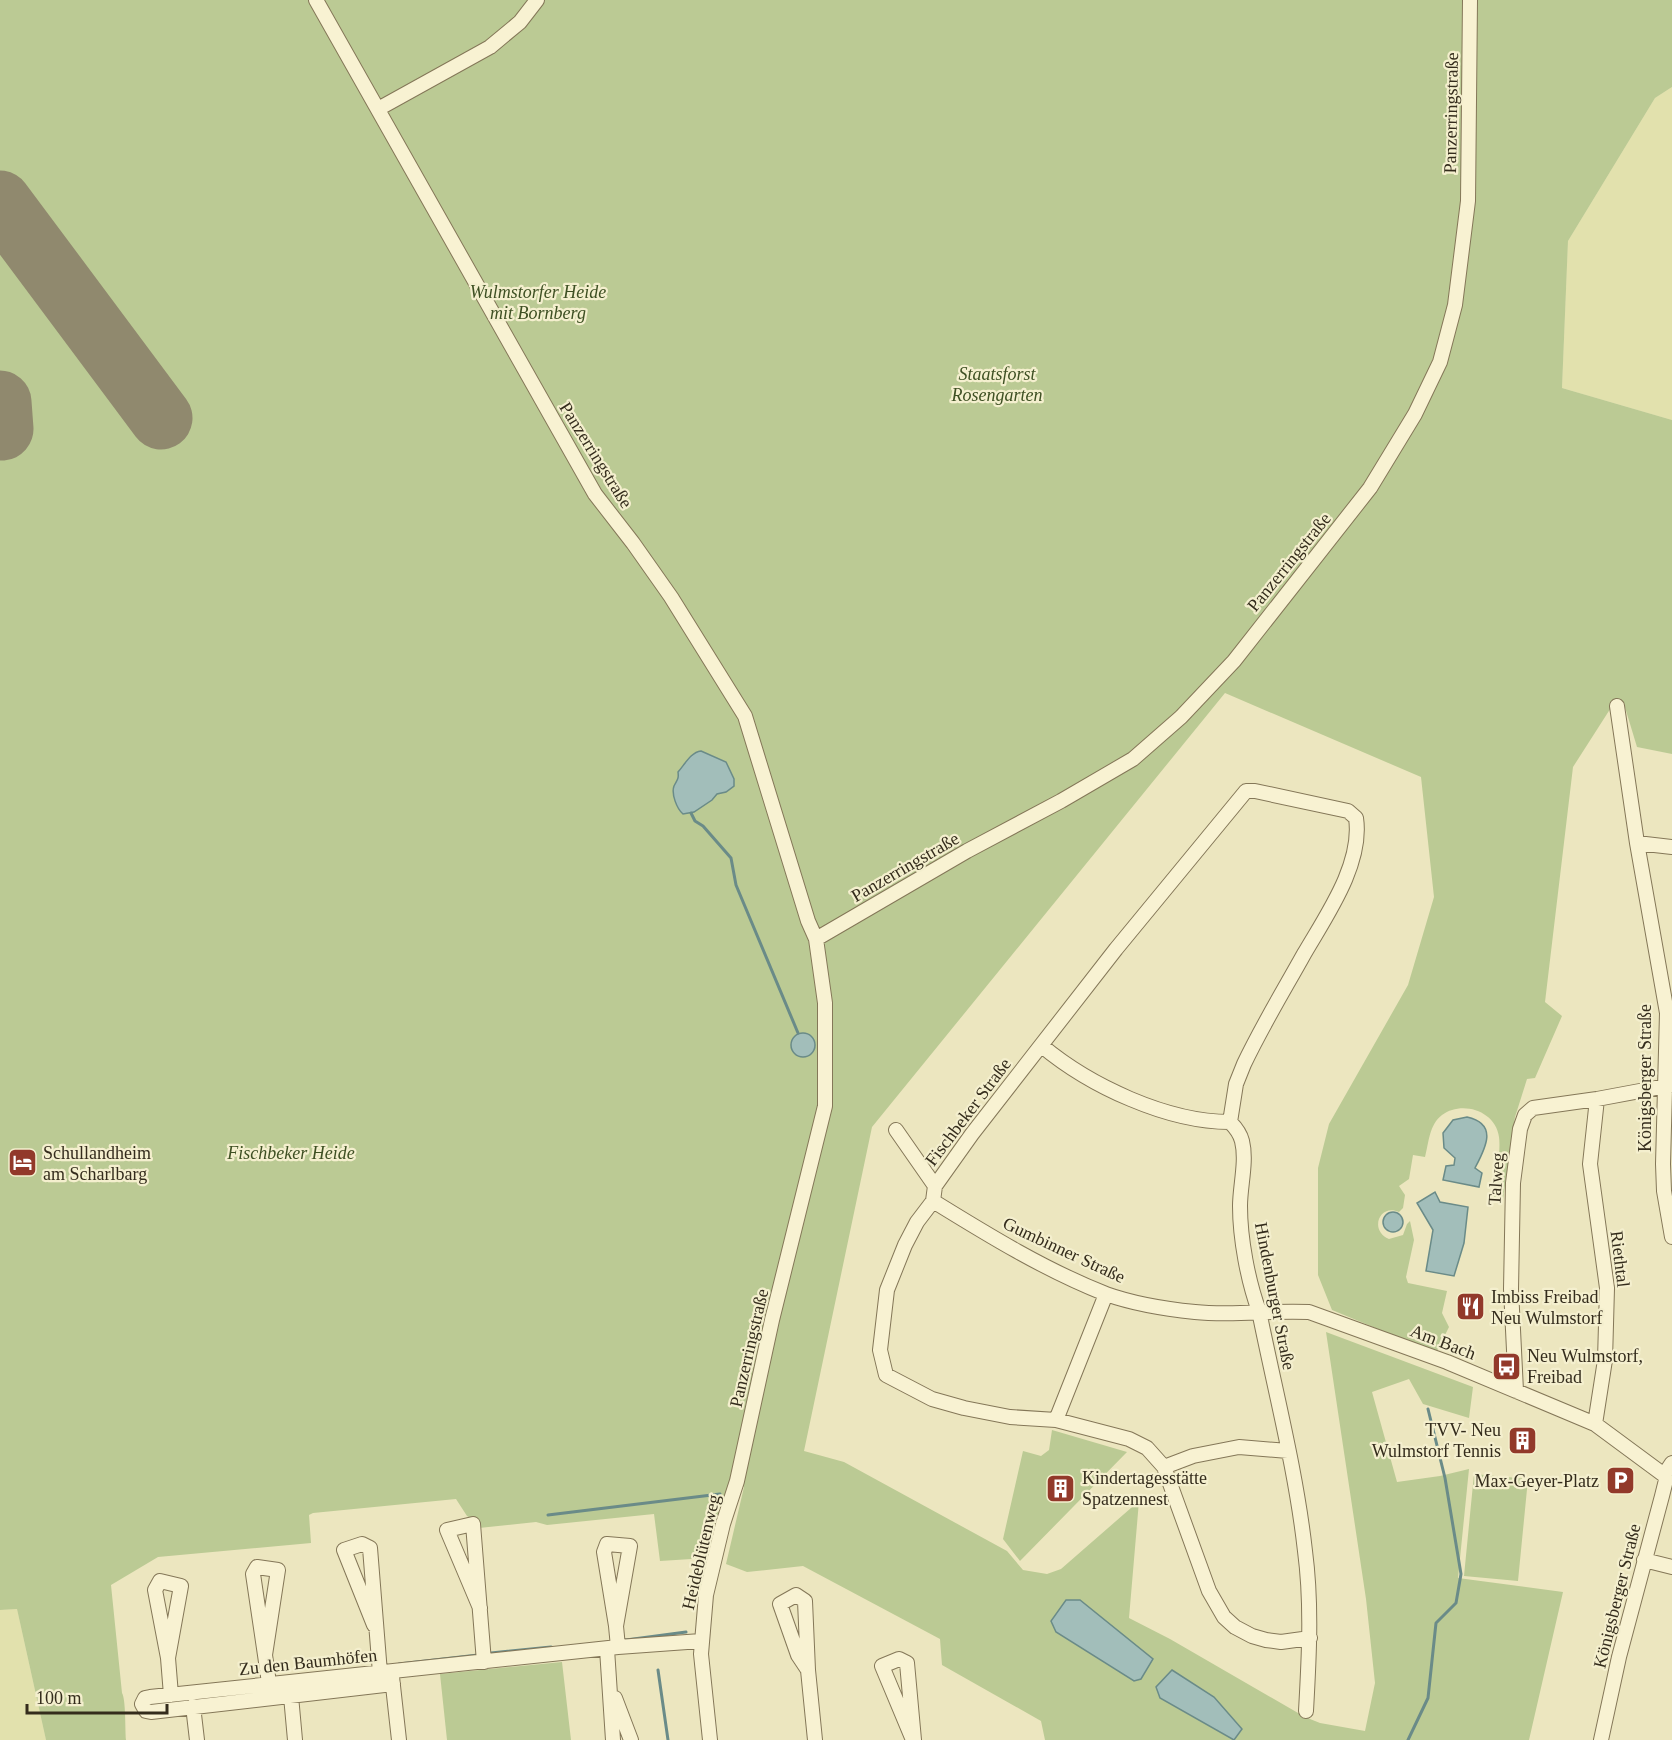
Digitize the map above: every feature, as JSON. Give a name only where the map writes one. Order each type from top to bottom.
[{"type":"street","name":"Panzerringstraße","points":[[316,0],[595,494],[671,597],[745,716],[808,921],[816,939],[825,1003],[825,1106],[772,1320],[737,1481]]},
{"type":"street","points":[[378,109],[490,47],[520,22],[537,0]]},
{"type":"street","name":"Panzerringstraße","points":[[816,939],[967,851],[1061,801],[1133,759],[1181,717],[1234,661],[1370,488],[1415,414],[1440,362],[1455,305],[1468,201],[1470,0]]},
{"type":"street","name":"Königsberger Straße","points":[[1617,706],[1637,843],[1666,1013],[1668,1085],[1663,1164],[1664,1191],[1672,1236]]},
{"type":"street","name":"Fischbeker Straße","points":[[1056,1420],[1010,1417],[964,1408],[932,1399],[886,1375],[880,1350],[886,1290],[904,1245],[917,1222],[933,1201],[935,1186],[972,1134],[1116,949],[1246,791],[1255,791],[1348,812],[1356,818],[1358,831],[1352,862],[1336,897],[1244,1064],[1236,1084],[1230,1122]]},
{"type":"street","points":[[1637,843],[1672,847]]},
{"type":"street","points":[[1042,1046],[1085,1077],[1124,1096],[1185,1116],[1212,1122],[1230,1122]]},
{"type":"street","name":"Talweg","points":[[1516,1391],[1511,1218],[1515,1153],[1525,1115],[1534,1108],[1668,1085]]},
{"type":"street","name":"Riethtal","points":[[1595,1424],[1605,1360],[1607,1288],[1590,1164],[1597,1099]]},
{"type":"street","name":"Hindenburger Straße","points":[[1230,1122],[1238,1130],[1242,1140],[1239,1208],[1252,1293],[1259,1311],[1298,1499],[1306,1552],[1310,1638],[1306,1711]]},
{"type":"street","points":[[896,1131],[935,1186]]},
{"type":"street","name":"Gumbinner Straße","points":[[933,1201],[999,1240],[1106,1294],[1160,1307],[1196,1312],[1235,1314],[1259,1311]]},
{"type":"street","points":[[1106,1294],[1056,1420],[1129,1439],[1147,1448],[1164,1467],[1209,1591],[1224,1617],[1235,1627],[1266,1640],[1281,1642],[1310,1638]]},
{"type":"street","name":"Am Bach","points":[[1259,1311],[1309,1312],[1447,1362],[1595,1424],[1668,1469]]},
{"type":"street","points":[[1164,1467],[1193,1456],[1239,1447],[1287,1451]]},
{"type":"street","name":"Königsberger Straße","points":[[1601,1740],[1619,1657],[1668,1469]]},
{"type":"street","name":"Heideblütenweg","points":[[710,1740],[701,1641],[711,1573],[737,1481]]},
{"type":"street","points":[[480,1608],[447,1530],[473,1524],[480,1608],[484,1662]]},
{"type":"street","points":[[374,1625],[370,1548],[362,1544],[344,1550],[374,1625],[388,1676],[399,1740]]},
{"type":"street","points":[[613,1740],[610,1684],[612,1648],[630,1546],[607,1544],[604,1552],[615,1626]]},
{"type":"street","points":[[1644,1560],[1672,1567]]},
{"type":"street","points":[[265,1655],[278,1570],[257,1567],[254,1574],[265,1655],[269,1683]]},
{"type":"street","points":[[168,1658],[181,1586],[160,1581],[155,1590],[168,1658],[171,1695]]},
{"type":"street","name":"Zu den Baumhöfen","points":[[388,1676],[269,1683],[146,1698],[142,1704],[143,1708],[151,1712],[291,1696],[388,1676],[484,1662],[701,1641]]},
{"type":"street","points":[[899,1659],[907,1663],[914,1740],[882,1666],[899,1659]]},
{"type":"street","points":[[808,1670],[815,1740]]},
{"type":"street","points":[[610,1684],[631,1740]]},
{"type":"street","points":[[291,1696],[295,1740]]},
{"type":"street","points":[[194,1706],[196,1739]]},
{"type":"street","points":[[293,1718],[302,1740]]},
{"type":"green space","points":[[0,0],[1672,0],[1672,87],[1655,98],[1568,241],[1562,388],[1672,420],[1672,754],[1637,747],[1624,704],[1614,703],[1573,767],[1545,1002],[1562,1016],[1535,1078],[1527,1079],[1515,1117],[1503,1199],[1494,1197],[1499,1150],[1497,1128],[1485,1115],[1459,1108],[1442,1115],[1434,1124],[1425,1157],[1413,1155],[1409,1179],[1399,1186],[1405,1195],[1403,1208],[1399,1212],[1386,1211],[1379,1219],[1379,1230],[1389,1239],[1403,1235],[1410,1221],[1414,1240],[1406,1277],[1408,1283],[1447,1291],[1442,1313],[1449,1327],[1436,1353],[1332,1310],[1318,1275],[1318,1168],[1329,1124],[1408,985],[1434,897],[1421,777],[1225,693],[872,1127],[804,1451],[844,1462],[1007,1551],[1023,1570],[1047,1574],[1061,1569],[1139,1501],[1129,1618],[1305,1717],[1320,1723],[1365,1731],[1375,1683],[1366,1599],[1326,1332],[1473,1387],[1469,1418],[1423,1404],[1409,1379],[1372,1392],[1397,1482],[1469,1469],[1458,1578],[1563,1592],[1529,1740],[1234,1740],[1045,1740],[1041,1721],[942,1665],[940,1639],[803,1566],[747,1572],[726,1564],[744,1487],[730,1482],[707,1558],[660,1561],[654,1514],[547,1525],[536,1522],[479,1528],[478,1522],[467,1516],[456,1499],[313,1513],[309,1515],[311,1543],[158,1557],[111,1585],[126,1740],[46,1740],[17,1609],[0,1610]],"holes":[[[1172,1670],[1214,1697],[1242,1729],[1234,1740],[1160,1698]]]},
{"type":"green space","points":[[1672,87],[1672,420],[1562,388],[1568,241],[1655,98]]},
{"type":"green space","points":[[1052,1430],[1127,1452],[1020,1561],[1003,1539],[1023,1451],[1041,1456],[1049,1450]]},
{"type":"green space","points":[[1474,1474],[1528,1479],[1518,1581],[1464,1576]]},
{"type":"green space","points":[[17,1609],[46,1740],[0,1740],[0,1610]]},
{"type":"green space","points":[[562,1662],[571,1740],[447,1740],[440,1674]]},
{"type":"water","points":[[701,751],[726,762],[734,779],[734,786],[726,792],[717,794],[694,812],[683,814],[673,793],[678,772],[691,756]]},
{"type":"water","points":[[803,1033],[811,1037],[815,1045],[811,1053],[803,1057],[795,1053],[791,1045],[795,1037]]},
{"type":"water","points":[[1467,1117],[1477,1120],[1486,1131],[1485,1145],[1475,1168],[1482,1173],[1479,1187],[1443,1180],[1446,1166],[1454,1165],[1455,1158],[1444,1148],[1443,1133],[1453,1120]]},
{"type":"water","points":[[1435,1192],[1440,1202],[1468,1207],[1464,1243],[1454,1276],[1426,1271],[1433,1230],[1417,1203]]},
{"type":"water","points":[[1393,1212],[1400,1215],[1403,1222],[1400,1229],[1393,1232],[1386,1229],[1383,1222],[1386,1215]]},
{"type":"water","points":[[1066,1600],[1080,1600],[1153,1659],[1141,1679],[1134,1681],[1056,1632],[1051,1621]]},
{"type":"water","points":[[1172,1670],[1214,1697],[1242,1729],[1234,1740],[1160,1698],[1156,1687]]},
{"type":"waterway","points":[[691,813],[695,821],[703,826],[731,858],[736,885],[798,1033]]},
{"type":"waterway","points":[[1408,1740],[1428,1698],[1436,1623],[1456,1603],[1461,1574],[1445,1478],[1428,1409]]},
{"type":"waterway","points":[[548,1515],[720,1494]]},
{"type":"waterway","points":[[626,1640],[686,1632]]},
{"type":"waterway","points":[[491,1653],[551,1647]]},
{"type":"waterway","points":[[399,1664],[478,1655]]},
{"type":"waterway","points":[[658,1670],[668,1740]]},
{"type":"runway","points":[[0,202],[161,418]]},
{"type":"runway","points":[[0,402],[2,429]]},
{"type":"place","name":"Schullandheim am Scharlbarg","points":[[22,1163]]},
{"type":"place","name":"Imbiss Freibad Neu Wulmstorf","points":[[1470,1307]]},
{"type":"place","name":"Neu Wulmstorf, Freibad","points":[[1506,1366]]},
{"type":"place","name":"TVV- Neu Wulmstorf Tennis","points":[[1522,1440]]},
{"type":"place","name":"Max-Geyer-Platz","points":[[1620,1481]]},
{"type":"place","name":"Kindertagesstätte Spatzennest","points":[[1061,1488]]},
{"type":"park label","name":"Wulmstorfer Heide mit Bornberg","points":[[538,302]]},
{"type":"park label","name":"Staatsforst Rosengarten","points":[[997,384]]},
{"type":"park label","name":"Fischbeker Heide","points":[[291,1153]]}]
